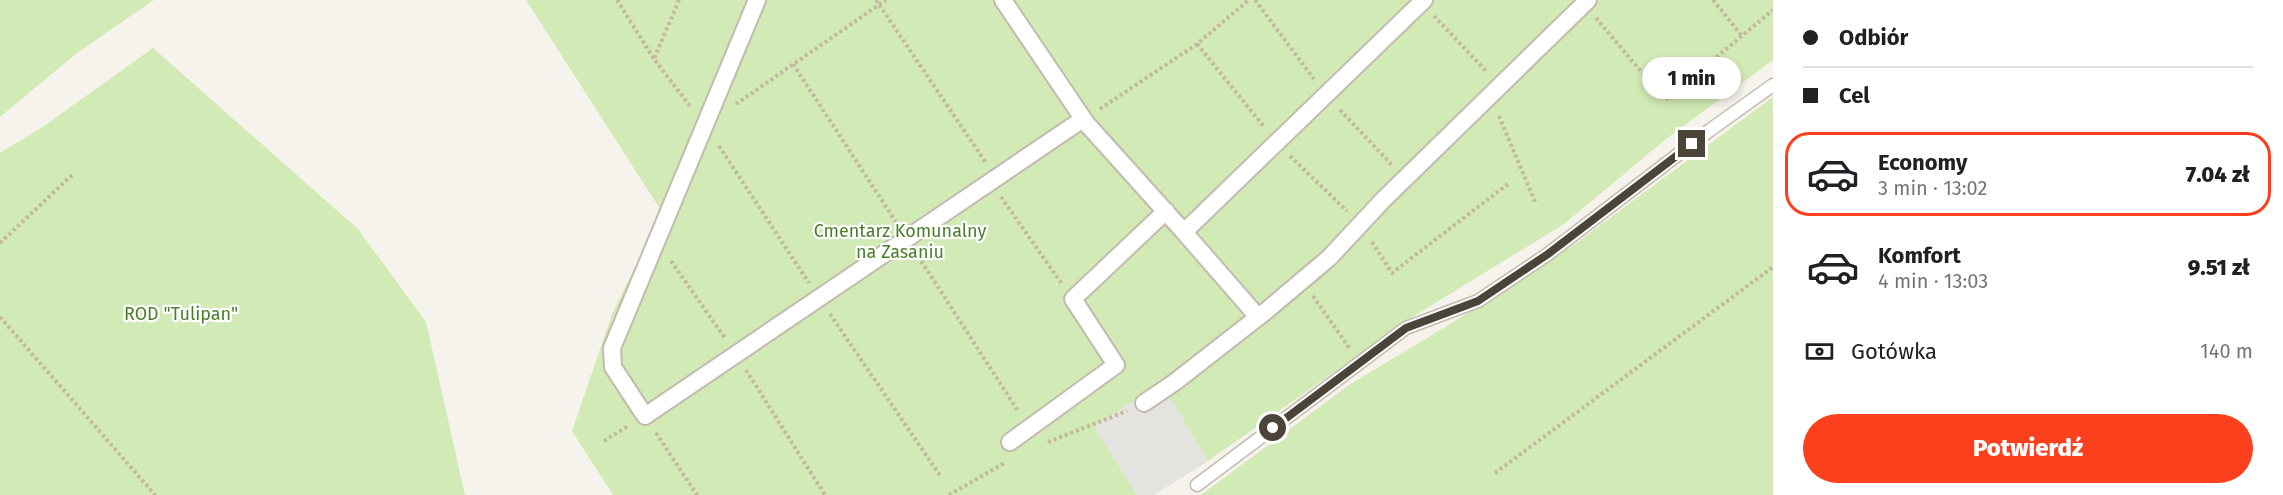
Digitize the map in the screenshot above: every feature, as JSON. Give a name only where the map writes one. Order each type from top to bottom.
[{"type":"street","points":[[757,0],[612,348],[613,367],[645,416],[1083,119]]},
{"type":"street","points":[[1003,0],[1083,119],[1258,317]]},
{"type":"street","points":[[1184,232],[1423,1]]},
{"type":"street","points":[[1144,403],[1175,382],[1258,317],[1329,258],[1405,179],[1586,2]]},
{"type":"street","points":[[1010,442],[1116,365],[1072,300],[1166,211]]},
{"type":"lane","points":[[1197,485],[1406,328],[1478,301],[1548,254],[1710,130],[1773,85]]},
{"type":"path","points":[[616,0],[654,59],[705,125]]},
{"type":"path","points":[[654,59],[679,0]]},
{"type":"path","points":[[876,0],[1072,300]]},
{"type":"path","points":[[734,105],[886,0]]},
{"type":"path","points":[[1083,119],[1197,44],[1249,0]]},
{"type":"path","points":[[1255,0],[1326,95],[1405,179]]},
{"type":"path","points":[[1713,0],[1742,36]]},
{"type":"path","points":[[1423,1],[1495,91],[1536,204]]},
{"type":"path","points":[[1586,2],[1665,100],[1773,10]]},
{"type":"path","points":[[1197,44],[1276,143],[1361,224],[1392,273],[1508,184]]},
{"type":"path","points":[[793,64],[1029,428]]},
{"type":"path","points":[[0,243],[72,175]]},
{"type":"path","points":[[657,241],[736,355],[825,495]]},
{"type":"path","points":[[1495,473],[1773,267]]},
{"type":"path","points":[[1302,280],[1353,353]]},
{"type":"path","points":[[0,317],[155,495]]},
{"type":"path","points":[[1042,445],[1144,403]]},
{"type":"path","points":[[604,441],[645,416],[697,495]]},
{"type":"path","points":[[949,495],[1010,459]]},
{"type":"green space","points":[[0,0],[154,0],[77,53],[0,117]]},
{"type":"green space","name":"Cmentarz Komunalny na Zasaniu","points":[[526,0],[1773,0],[1773,60],[1666,139],[1564,224],[1414,316],[1208,461],[1161,383],[1095,427],[1137,495],[613,495],[572,431],[612,314],[662,212]]},
{"type":"green space","name":"ROD \"Tulipan\"","points":[[153,48],[358,229],[426,322],[465,495],[0,495],[0,153],[44,126]]},
{"type":"green space","points":[[1773,97],[1773,495],[1201,495],[1349,385],[1447,326],[1576,243]]},
{"type":"shaded area","points":[[1161,383],[1208,461],[1154,495],[1137,495],[1094,428]]},
{"type":"route","points":[[1273,428],[1406,328],[1478,301],[1548,254],[1692,144]]}]
